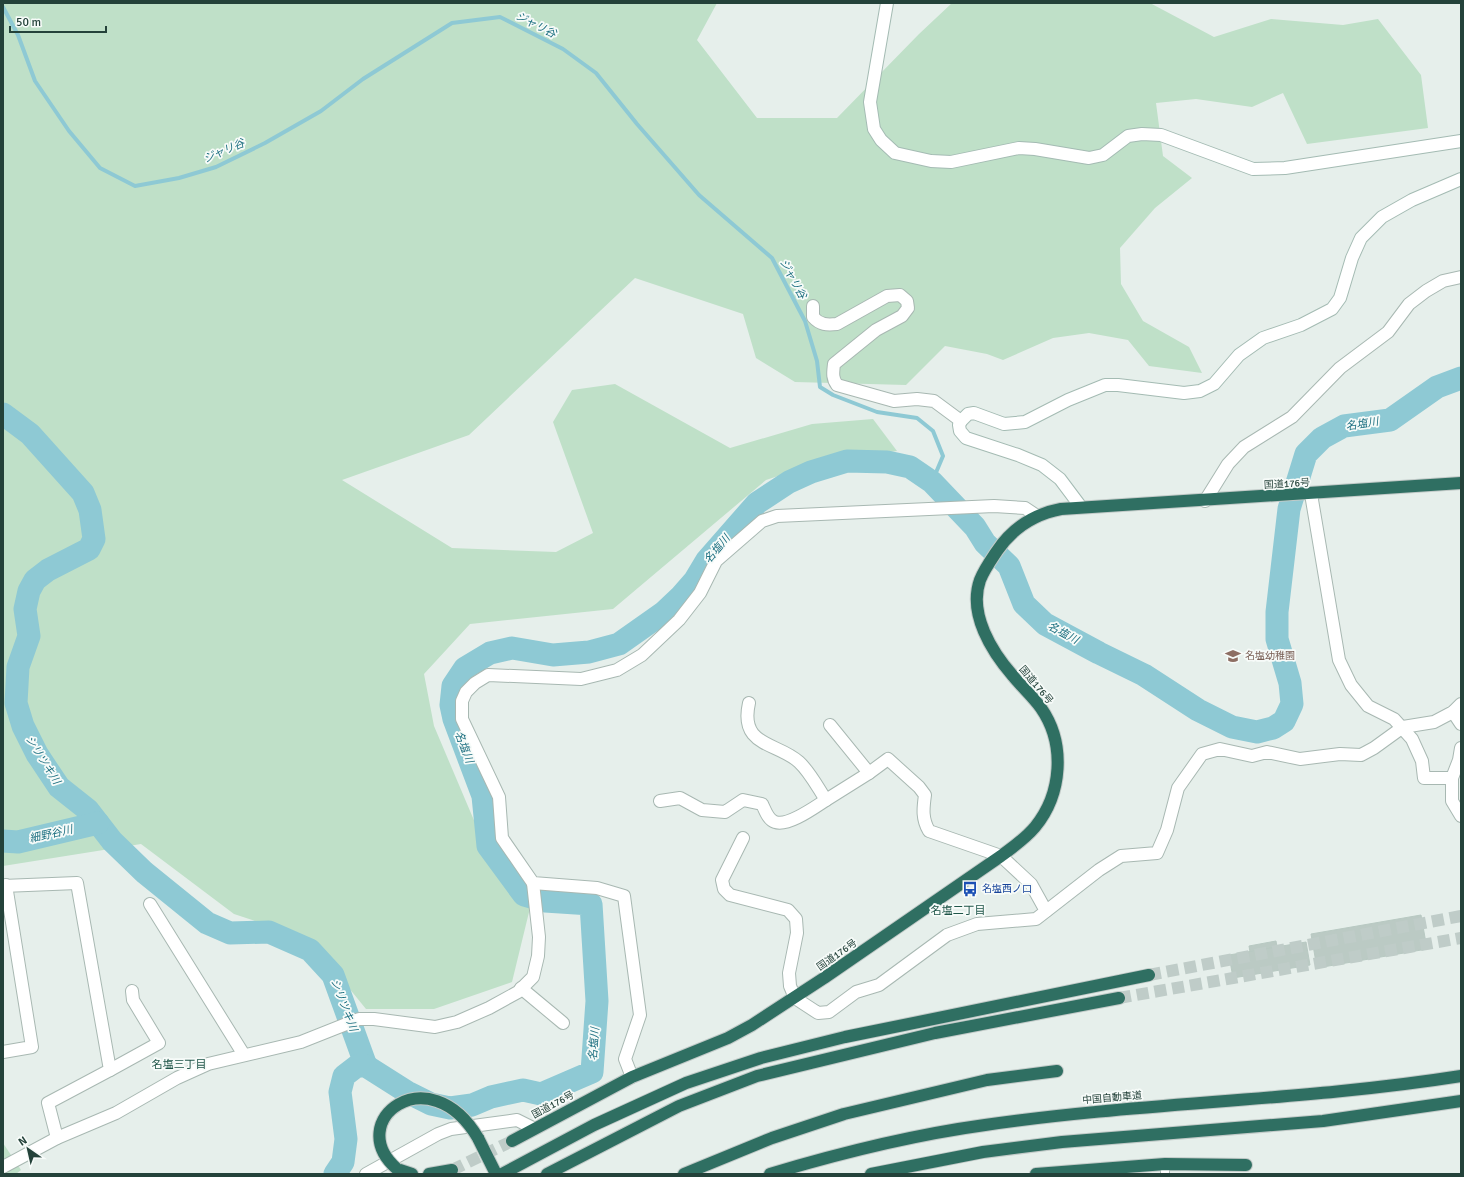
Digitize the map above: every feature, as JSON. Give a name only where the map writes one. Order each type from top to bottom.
[{"type":"highway","name":"国道176号","points":[[512,1141],[533,1128],[632,1077],[728,1038],[752,1025],[795,998],[1001,856],[1027,836],[1049,806],[1058,773],[1059,760],[1054,734],[1047,718],[994,651],[982,625],[977,605],[980,581],[1003,542],[1015,530],[1037,516],[1049,511],[1081,507],[1289,496],[1461,483]]},
{"type":"highway","points":[[502,1174],[594,1125],[686,1082],[761,1058],[852,1035],[1148,975]]},
{"type":"highway","points":[[547,1174],[679,1106],[757,1076],[935,1033],[1119,998]]},
{"type":"highway","points":[[684,1174],[772,1138],[844,1114],[987,1080],[1058,1070]]},
{"type":"highway","name":"中国自動車道","points":[[770,1174],[824,1158],[896,1141],[984,1125],[1144,1107],[1322,1094],[1400,1086],[1461,1076]]},
{"type":"highway","points":[[412,1174],[397,1168],[383,1152],[380,1133],[383,1120],[400,1102],[424,1098],[444,1104],[465,1120],[478,1138],[496,1174]]},
{"type":"highway","points":[[871,1174],[983,1152],[1062,1142],[1323,1121],[1461,1102]]},
{"type":"highway","points":[[1036,1174],[1246,1165]]},
{"type":"highway","points":[[430,1174],[452,1170]]},
{"type":"street","points":[[887,3],[870,102],[871,114],[874,129],[881,140],[896,152],[910,157],[931,161],[951,162],[1019,148],[1035,149],[1089,158],[1103,155],[1128,136],[1142,134],[1162,135],[1253,169],[1285,168],[1461,141]]},
{"type":"street","points":[[1081,507],[1060,479],[1042,465],[1018,455],[966,438],[960,431],[960,421],[968,414],[974,413],[1004,424],[1025,422],[1068,400],[1105,385],[1118,385],[1184,393],[1192,393],[1208,388],[1217,382],[1238,355],[1263,338],[1301,325],[1332,309],[1340,298],[1352,258],[1361,238],[1382,217],[1412,200],[1461,179]]},
{"type":"street","points":[[1205,501],[1228,464],[1244,447],[1292,417],[1340,368],[1388,332],[1409,304],[1426,291],[1443,281],[1461,277]]},
{"type":"street","points":[[813,306],[813,317],[818,323],[829,325],[837,324],[887,296],[900,295],[907,301],[908,308],[902,316],[876,330],[834,364],[834,381],[837,385],[894,401],[917,399],[934,401],[960,421]]},
{"type":"street","points":[[1310,494],[1339,660],[1351,685],[1368,706],[1394,719],[1403,727],[1412,739],[1422,760],[1424,778],[1452,778]]},
{"type":"street","points":[[3,1168],[56,1138],[116,1113],[177,1078],[208,1064],[301,1042],[359,1019],[374,1019],[435,1027],[457,1022],[489,1008],[521,988],[533,977],[538,956],[539,936],[533,883],[502,838],[499,797],[462,719],[462,701],[475,683],[488,675],[581,679],[617,670],[642,655],[680,620],[700,593],[716,561],[762,521],[777,516],[994,506],[1025,508],[1037,516]]},
{"type":"street","points":[[749,704],[747,714],[748,725],[757,739],[800,763],[826,800]]},
{"type":"street","points":[[744,838],[722,880],[724,889],[730,895],[788,910],[796,919],[797,933],[790,973],[790,986],[795,998],[818,1013],[829,1012],[856,992],[879,985],[947,935],[977,924],[1036,919],[1121,856],[1158,853],[1167,830],[1178,788],[1202,754],[1220,749],[1252,756],[1266,752],[1300,759],[1340,754],[1361,755],[1374,748],[1403,727],[1434,722],[1457,708],[1461,724]]},
{"type":"street","points":[[830,725],[869,773]]},
{"type":"street","points":[[1461,748],[1459,760],[1452,778],[1452,801],[1461,816]]},
{"type":"street","points":[[660,801],[680,798],[702,810],[725,812],[743,800],[762,804],[770,818],[775,822],[787,822],[826,800],[888,759],[919,787],[925,795],[922,812],[925,824],[929,831],[1001,856],[1031,884],[1046,911]]},
{"type":"street","points":[[3,1052],[32,1047],[5,886],[77,883],[110,1070]]},
{"type":"street","points":[[533,883],[597,888],[624,896],[640,1015],[625,1059],[632,1077]]},
{"type":"street","points":[[150,904],[244,1055]]},
{"type":"street","points":[[521,988],[563,1023]]},
{"type":"street","points":[[56,1138],[48,1103],[159,1043],[133,1000],[132,991]]},
{"type":"street","points":[[366,1174],[438,1134],[451,1129],[517,1120],[533,1128]]},
{"type":"green space","points":[[3,3],[717,3],[697,40],[757,118],[837,118],[919,34],[952,3],[1150,3],[1214,37],[1271,19],[1343,25],[1378,19],[1421,75],[1428,128],[1307,144],[1283,93],[1252,107],[1196,99],[1156,103],[1163,156],[1192,178],[1155,208],[1120,248],[1121,284],[1143,321],[1189,347],[1202,373],[1149,366],[1128,340],[1089,333],[1053,338],[1003,360],[987,354],[945,346],[906,385],[795,382],[756,358],[743,314],[635,278],[469,435],[342,480],[452,548],[556,552],[593,533],[553,422],[572,390],[615,384],[730,448],[812,424],[873,419],[897,451],[830,459],[766,480],[613,609],[470,624],[424,674],[434,726],[487,851],[530,908],[512,982],[434,1009],[366,1009],[309,939],[234,914],[141,844],[3,866]]},
{"type":"green space","points":[[3,1143],[21,1170],[16,1174],[3,1174]]},
{"type":"building","points":[[1421,915],[1427,949],[1317,968],[1311,934]]},
{"type":"building","points":[[1276,941],[1277,947],[1250,952],[1249,946]]},
{"type":"building","points":[[1306,942],[1310,965],[1233,978],[1229,955]]},
{"type":"waterway","name":"ジャリ谷","points":[[3,7],[18,35],[35,81],[69,131],[100,168],[135,186],[179,178],[216,167],[265,143],[321,111],[363,79],[452,23],[500,17],[563,49],[596,73],[637,124],[699,195],[772,258],[805,321],[817,361],[820,387],[833,395],[877,412],[917,418],[933,431],[943,456],[932,482]]},
{"type":"waterway","name":"名塩川","points":[[335,1174],[343,1162],[346,1139],[340,1092],[344,1076],[357,1066],[366,1066],[407,1092],[431,1104],[450,1108],[472,1105],[491,1097],[523,1090],[541,1094],[592,1072],[597,1001],[591,904],[545,901],[524,895],[488,846],[483,796],[454,719],[451,705],[453,686],[465,668],[490,653],[512,648],[553,655],[589,652],[619,644],[663,613],[681,596],[695,580],[707,560],[757,503],[789,482],[811,472],[847,461],[887,462],[910,467],[932,482],[975,527],[985,543],[1009,566],[1024,604],[1045,624],[1144,675],[1198,710],[1232,727],[1257,732],[1273,728],[1284,721],[1292,704],[1290,683],[1277,639],[1277,612],[1289,509],[1306,454],[1322,438],[1344,426],[1390,420],[1437,387],[1461,378]]},
{"type":"waterway","name":"シリツキ川","points":[[3,414],[30,434],[83,493],[90,510],[94,539],[89,549],[48,570],[35,580],[29,591],[25,609],[29,636],[18,667],[16,703],[23,726],[37,754],[59,787],[88,810],[112,841],[144,872],[207,923],[230,933],[269,932],[310,950],[333,975],[366,1066]]},
{"type":"waterway","name":"細野谷川","points":[[3,841],[18,842],[98,823]]},
{"type":"tunnel","points":[[1149,975],[1461,916]]},
{"type":"tunnel","points":[[1119,998],[1461,938]]},
{"type":"tunnel","points":[[452,1170],[512,1141]]},
{"type":"place","name":"名塩幼稚園","points":[[1233,656]]},
{"type":"place","name":"名塩西ノ口","points":[[970,889]]},
{"type":"district","name":"名塩二丁目","points":[[958,910]]},
{"type":"district","name":"名塩三丁目","points":[[179,1064]]}]
